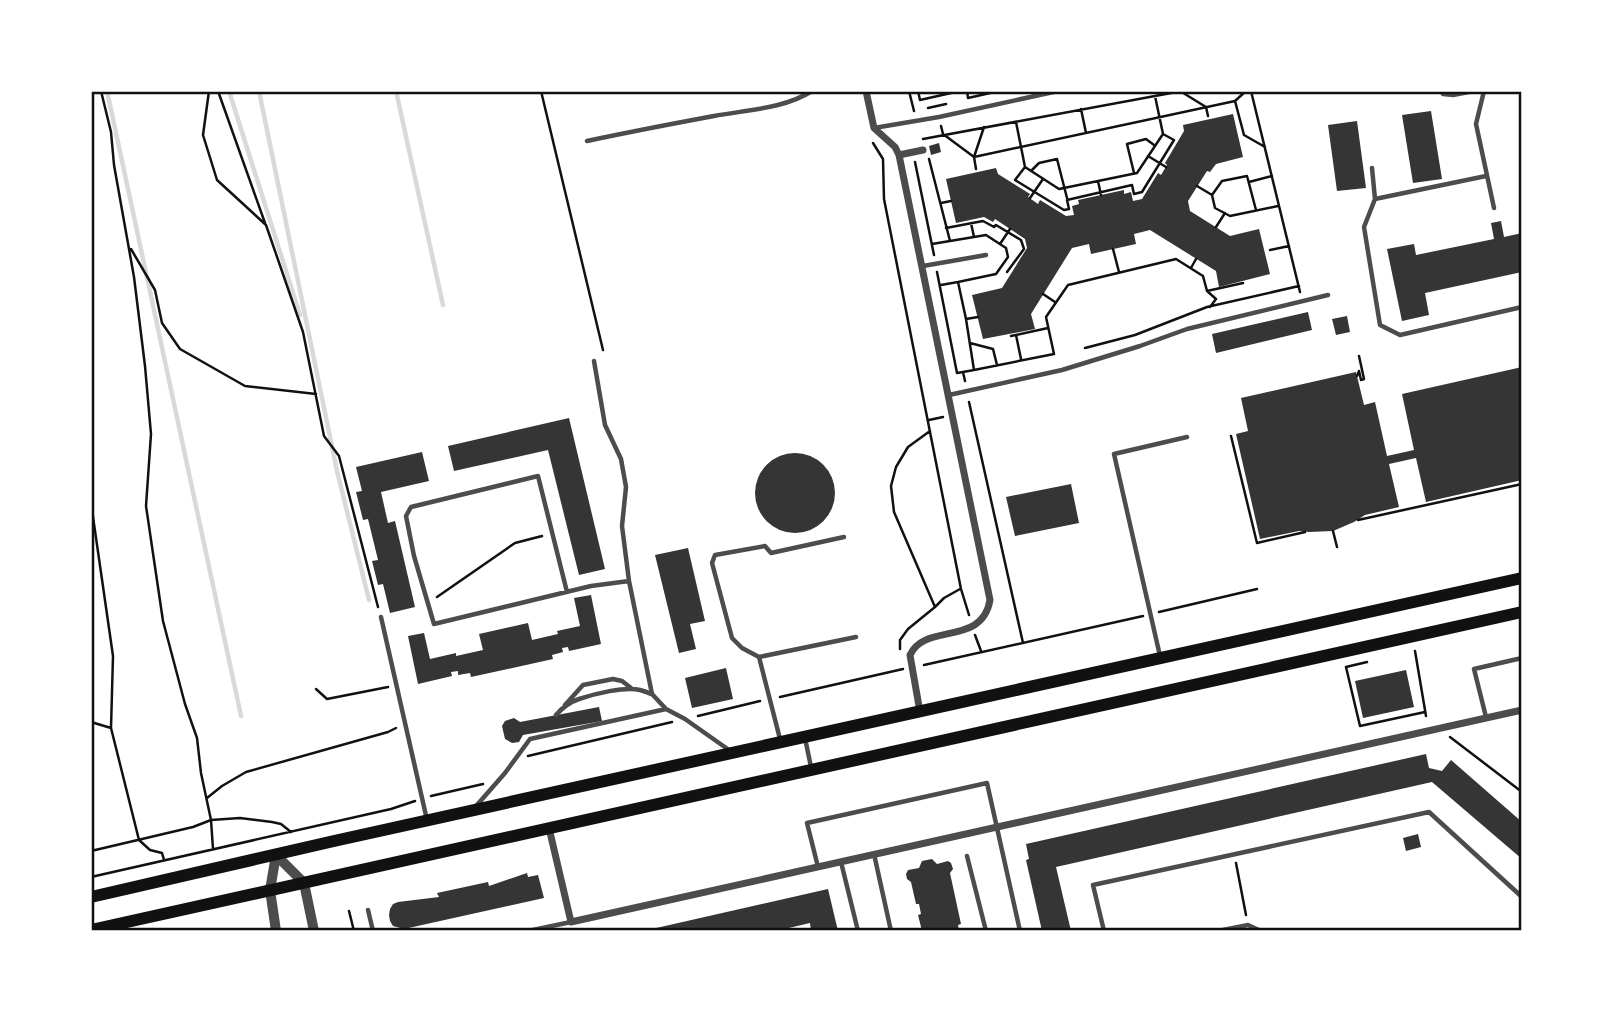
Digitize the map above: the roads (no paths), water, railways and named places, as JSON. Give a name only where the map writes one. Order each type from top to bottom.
[{"type":"main road","points":[[91,897],[1522,578]]},
{"type":"main road","points":[[91,930],[117,927],[270,890],[1522,612]]},
{"type":"street","points":[[866,91],[874,128],[895,147],[899,155],[990,600],[989,608],[981,621],[972,628],[922,641],[914,648],[908,668],[920,712]]},
{"type":"street","points":[[899,155],[925,150]]},
{"type":"street","points":[[549,828],[571,922],[1522,710]]},
{"type":"street","points":[[276,855],[304,883],[314,931]]},
{"type":"street","points":[[276,855],[270,890],[276,931]]},
{"type":"lane","points":[[587,141],[771,106],[812,91]]},
{"type":"lane","points":[[874,128],[1058,91]]},
{"type":"lane","points":[[1441,91],[1453,96],[1474,91]]},
{"type":"lane","points":[[1484,91],[1476,124],[1494,208]]},
{"type":"lane","points":[[1373,168],[1375,199],[1364,227],[1380,325],[1400,335],[1522,307]]},
{"type":"lane","points":[[1375,199],[1486,176]]},
{"type":"lane","points":[[923,266],[986,255]]},
{"type":"lane","points":[[949,395],[1062,370],[1187,329],[1328,295]]},
{"type":"lane","points":[[594,361],[605,425],[621,459],[626,487],[622,526],[629,581],[652,694]]},
{"type":"lane","points":[[1160,658],[1114,454],[1187,437]]},
{"type":"lane","points":[[567,592],[538,476],[411,506],[406,516],[414,556],[434,624],[592,586],[629,581]]},
{"type":"lane","points":[[844,537],[771,553],[765,546],[715,555],[712,563],[732,638],[742,648],[759,657],[856,637]]},
{"type":"lane","points":[[381,617],[428,821]]},
{"type":"lane","points":[[759,657],[780,742]]},
{"type":"lane","points":[[1486,718],[1475,669],[1522,658]]},
{"type":"lane","points":[[556,715],[583,685],[613,679],[622,681],[631,689]]},
{"type":"lane","points":[[562,708],[577,699],[612,691],[639,690],[652,694],[666,709],[685,719],[732,753]]},
{"type":"lane","points":[[530,738],[666,709]]},
{"type":"lane","points":[[472,811],[536,733]]},
{"type":"lane","points":[[805,737],[811,770]]},
{"type":"lane","points":[[818,867],[807,823],[987,783],[1020,931]]},
{"type":"lane","points":[[1104,931],[1093,885],[1429,812],[1522,897]]},
{"type":"lane","points":[[874,855],[891,931]]},
{"type":"lane","points":[[967,856],[986,931]]},
{"type":"lane","points":[[841,862],[858,931]]},
{"type":"lane","points":[[368,910],[373,931]]},
{"type":"lane","points":[[528,931],[571,922]]},
{"type":"lane","points":[[1218,931],[1248,925],[1261,931]]},
{"type":"waterway","points":[[107,91],[241,716]]},
{"type":"waterway","points":[[229,91],[300,315]]},
{"type":"waterway","points":[[259,91],[337,471],[369,600]]},
{"type":"waterway","points":[[396,91],[443,305]]}]
